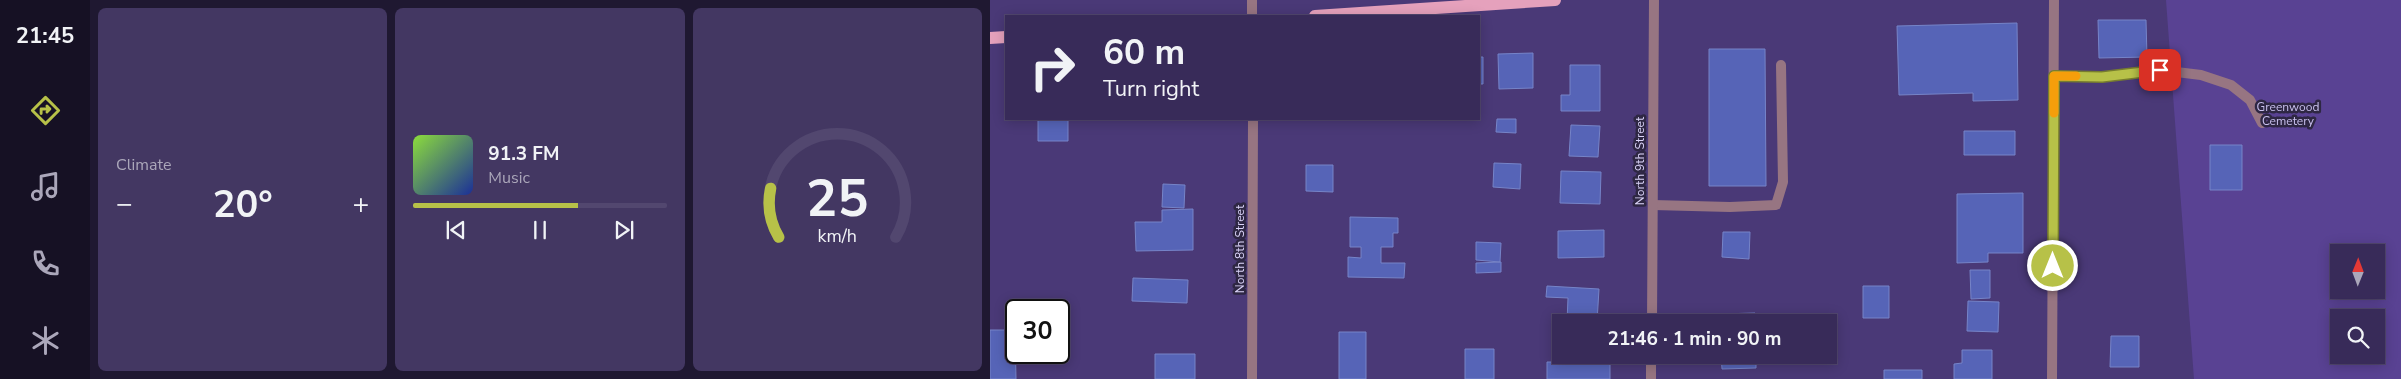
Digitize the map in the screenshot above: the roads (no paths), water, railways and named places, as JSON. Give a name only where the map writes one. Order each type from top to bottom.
[{"type":"main road","points":[[1331,15],[1555,0]]},
{"type":"main road","points":[[990,38],[1005,37]]},
{"type":"street","points":[[1252,0],[1252,15]]},
{"type":"street","name":"North 9th Street","points":[[1652,314],[1654,0]]},
{"type":"street","points":[[2052,379],[2054,0]]},
{"type":"street","points":[[1652,205],[1730,207],[1776,205],[1783,182],[1782,65]]},
{"type":"street","points":[[2054,76],[2102,77],[2160,70],[2201,75],[2231,86],[2250,100],[2262,123]]},
{"type":"street","name":"North 8th Street","points":[[1252,379],[1253,120]]},
{"type":"street","points":[[1651,364],[1651,379]]},
{"type":"park label","name":"Greenwood Cemetery","points":[[2288,114]]}]
